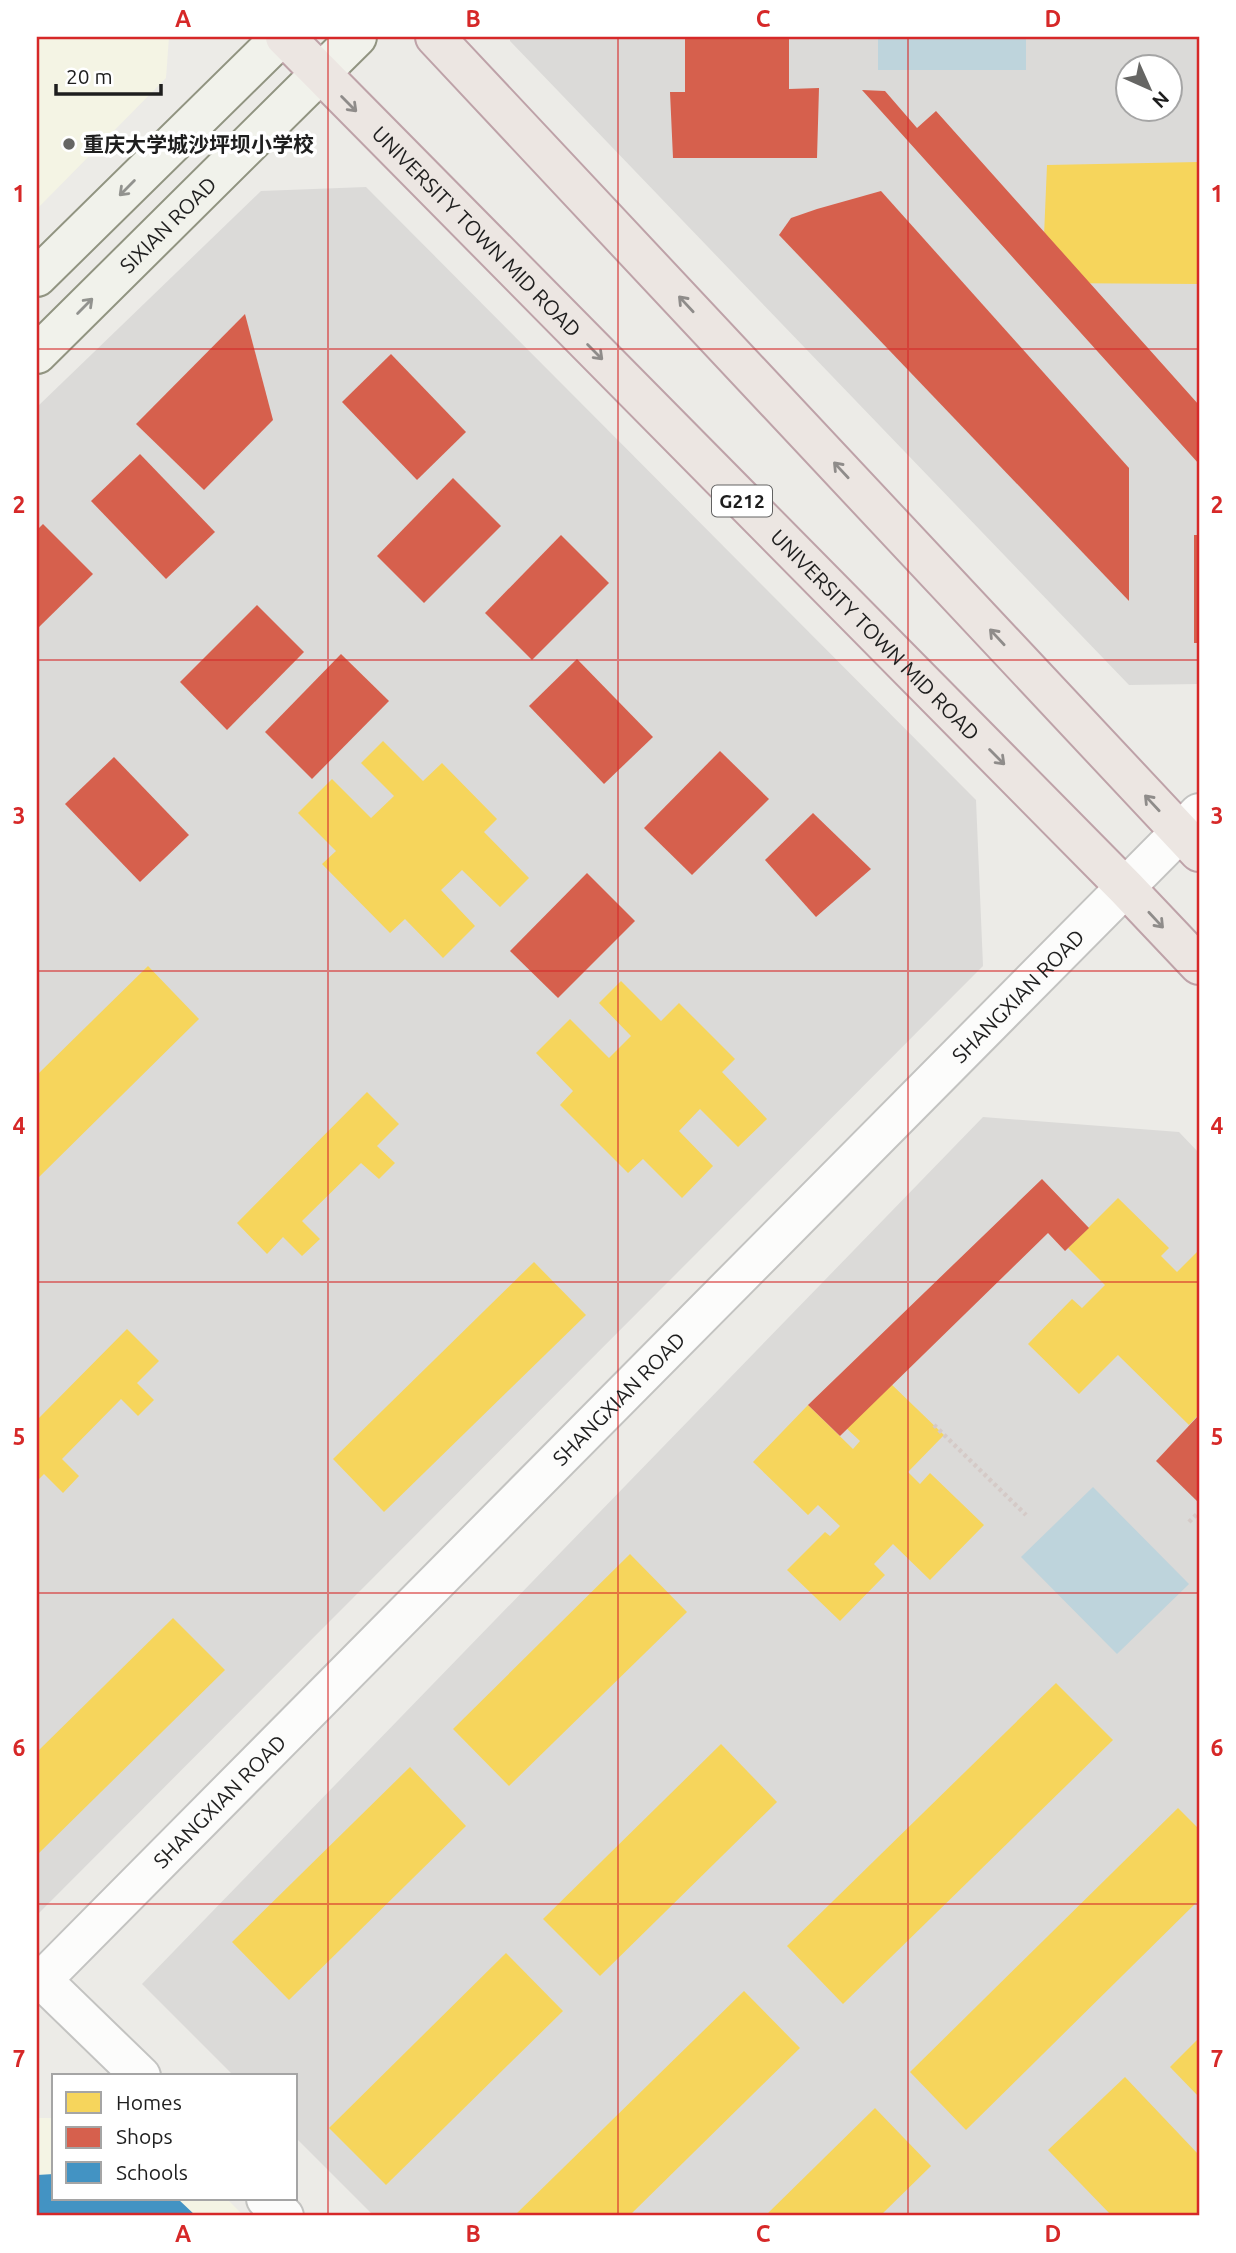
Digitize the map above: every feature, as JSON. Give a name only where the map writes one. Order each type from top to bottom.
[{"type":"highway","name":"UNIVERSITY TOWN MID ROAD","points":[[283,37],[1126,888],[1199,965]]},
{"type":"highway","points":[[435,37],[1193,833]]},
{"type":"main road","points":[[37,277],[283,37]]},
{"type":"main road","name":"SIXIAN ROAD","points":[[37,354],[357,37]]},
{"type":"street","name":"SHANGXIAN ROAD","points":[[39,1982],[1126,888],[1193,833]]},
{"type":"street","points":[[39,1982],[139,2074]]},
{"type":"street","points":[[267,2200],[284,2216]]},
{"type":"path","points":[[934,1425],[1026,1515]]},
{"type":"path","points":[[1189,1522],[1199,1512]]},
{"type":"shaded area","name":"重庆大学城沙坪坝小学校","points":[[37,37],[169,37],[166,78],[37,209]]},
{"type":"shaded area","points":[[510,37],[1199,37],[1199,684],[1129,685],[510,41]]},
{"type":"shaded area","points":[[366,187],[976,800],[983,966],[37,1915],[37,407],[261,191]]},
{"type":"shaded area","points":[[983,1117],[1179,1132],[1199,1153],[1199,2216],[374,2216],[298,2140],[298,2074],[232,2074],[142,1984]]},
{"type":"shaded area","points":[[37,2118],[52,2118],[52,2200],[228,2200],[244,2216],[37,2216]]},
{"type":"water","points":[[878,37],[1026,37],[1026,70],[878,70]]},
{"type":"water","points":[[1093,1487],[1189,1584],[1117,1654],[1021,1557]]},
{"type":"building: Homes","points":[[1199,162],[1199,284],[1042,283],[1047,165]]},
{"type":"building: Homes","points":[[383,741],[423,781],[442,763],[497,819],[484,832],[529,878],[500,907],[462,870],[441,890],[475,926],[443,958],[405,919],[390,933],[322,864],[336,851],[298,813],[332,779],[371,818],[394,796],[361,763]]},
{"type":"building: Homes","points":[[148,966],[199,1019],[37,1179],[37,1075]]},
{"type":"building: Homes","points":[[621,981],[661,1021],[679,1003],[735,1059],[722,1072],[767,1119],[738,1147],[700,1109],[679,1131],[713,1166],[682,1198],[643,1159],[628,1173],[560,1105],[573,1091],[536,1053],[570,1019],[609,1058],[631,1036],[599,1003]]},
{"type":"building: Homes","points":[[367,1092],[399,1124],[377,1146],[395,1163],[379,1179],[361,1163],[302,1221],[320,1239],[302,1256],[283,1237],[267,1254],[237,1223]]},
{"type":"building: Homes","points":[[1118,1198],[1169,1248],[1161,1256],[1177,1272],[1199,1250],[1199,1414],[1189,1425],[1118,1355],[1079,1394],[1028,1344],[1072,1299],[1082,1308],[1105,1285],[1068,1248]]},
{"type":"building: Homes","points":[[534,1262],[586,1315],[384,1512],[333,1459]]},
{"type":"building: Homes","points":[[127,1329],[159,1361],[137,1383],[154,1400],[138,1416],[121,1399],[62,1459],[79,1476],[63,1493],[44,1474],[37,1481],[37,1420]]},
{"type":"building: Homes","points":[[888,1381],[944,1435],[908,1472],[920,1484],[930,1473],[984,1525],[930,1580],[893,1544],[874,1564],[885,1575],[840,1621],[787,1570],[825,1532],[830,1536],[840,1526],[818,1505],[808,1515],[753,1462],[808,1405],[853,1449],[860,1441],[844,1426]]},
{"type":"building: Homes","points":[[630,1554],[687,1612],[509,1786],[453,1729]]},
{"type":"building: Homes","points":[[173,1618],[225,1670],[37,1855],[37,1752]]},
{"type":"building: Homes","points":[[1056,1683],[1113,1740],[843,2004],[787,1946]]},
{"type":"building: Homes","points":[[721,1744],[777,1802],[600,1976],[543,1919]]},
{"type":"building: Homes","points":[[410,1767],[466,1826],[289,2000],[232,1942]]},
{"type":"building: Homes","points":[[1178,1808],[1199,1829],[1199,1900],[966,2130],[910,2072]]},
{"type":"building: Homes","points":[[506,1953],[563,2011],[386,2185],[329,2128]]},
{"type":"building: Homes","points":[[744,1991],[800,2048],[629,2216],[514,2216]]},
{"type":"building: Homes","points":[[1199,2038],[1199,2097],[1170,2067]]},
{"type":"building: Homes","points":[[1125,2077],[1199,2155],[1199,2216],[1112,2216],[1048,2150]]},
{"type":"building: Homes","points":[[875,2108],[931,2166],[880,2216],[765,2216]]},
{"type":"building: Shops","points":[[685,37],[789,37],[789,89],[819,88],[817,158],[673,158],[670,92],[685,92]]},
{"type":"building: Shops","points":[[862,90],[885,91],[917,128],[936,111],[1199,405],[1199,464]]},
{"type":"building: Shops","points":[[881,191],[1129,468],[1129,601],[779,235],[791,218]]},
{"type":"building: Shops","points":[[245,314],[273,420],[204,490],[136,424]]},
{"type":"building: Shops","points":[[391,354],[466,432],[417,480],[342,402]]},
{"type":"building: Shops","points":[[140,454],[215,532],[166,579],[91,501]]},
{"type":"building: Shops","points":[[453,478],[501,526],[424,603],[377,556]]},
{"type":"building: Shops","points":[[43,524],[93,574],[37,629],[37,530]]},
{"type":"building: Shops","points":[[561,535],[609,583],[532,660],[485,613]]},
{"type":"building: Shops","points":[[1194,535],[1199,535],[1199,643],[1194,643]]},
{"type":"building: Shops","points":[[257,605],[304,652],[227,730],[180,682]]},
{"type":"building: Shops","points":[[341,654],[389,701],[312,779],[265,732]]},
{"type":"building: Shops","points":[[577,659],[653,737],[604,784],[529,706]]},
{"type":"building: Shops","points":[[720,751],[769,799],[692,875],[644,828]]},
{"type":"building: Shops","points":[[114,757],[189,835],[140,882],[65,804]]},
{"type":"building: Shops","points":[[813,813],[871,869],[816,917],[765,860]]},
{"type":"building: Shops","points":[[587,873],[635,921],[558,998],[510,951]]},
{"type":"building: Shops","points":[[1042,1179],[1089,1228],[1065,1251],[1048,1233],[840,1436],[808,1405]]},
{"type":"building: Shops","points":[[1199,1415],[1199,1503],[1156,1461]]},
{"type":"building: Schools","points":[[52,2174],[52,2200],[179,2200],[196,2216],[37,2216],[37,2175]]},
{"type":"place","name":"重庆大学城沙坪坝小学校","points":[[69,144]]}]
